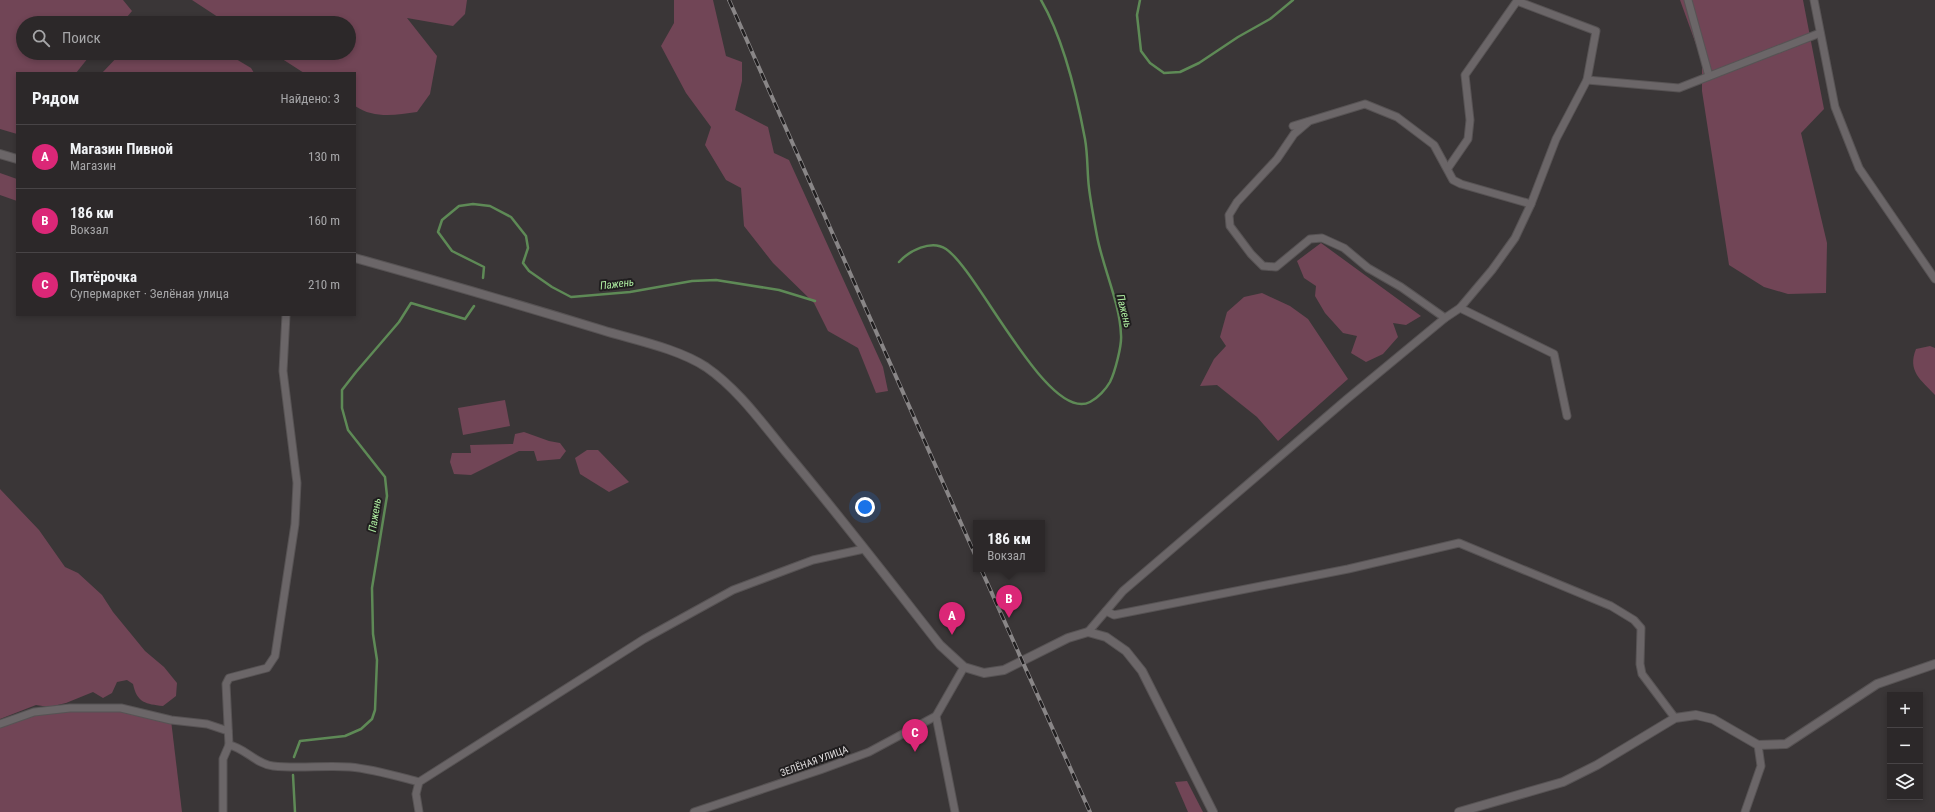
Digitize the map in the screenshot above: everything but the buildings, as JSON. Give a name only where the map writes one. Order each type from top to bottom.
[{"type":"street","points":[[1688,0],[1709,76]]},
{"type":"street","points":[[1814,0],[1835,107],[1859,168],[1935,279]]},
{"type":"street","points":[[1088,632],[1123,591],[1347,399],[1445,318],[1460,308],[1492,270],[1515,238],[1532,204],[1556,139],[1586,80],[1596,31],[1517,1],[1465,75],[1470,120],[1468,139],[1448,168]]},
{"type":"street","points":[[1586,80],[1679,88],[1820,34]]},
{"type":"street","points":[[1292,126],[1365,104],[1397,117],[1434,145],[1448,168],[1453,180],[1461,184],[1532,204]]},
{"type":"street","points":[[1308,122],[1294,134],[1277,159],[1237,202],[1229,215],[1230,226],[1237,238],[1263,266],[1276,267],[1310,239],[1322,238],[1344,248],[1368,268],[1401,287],[1445,318]]},
{"type":"street","points":[[0,154],[16,159]]},
{"type":"street","points":[[356,258],[490,296],[678,354],[705,367],[729,386],[756,416],[864,548],[940,645],[964,667],[984,673],[1004,670],[1068,638],[1088,632],[1106,637],[1126,650],[1142,671],[1213,812]]},
{"type":"street","points":[[1460,308],[1554,354],[1567,416]]},
{"type":"street","points":[[223,812],[223,759],[229,745],[226,684],[229,678],[267,668],[275,656],[295,524],[297,483],[284,371],[286,316]]},
{"type":"street","points":[[1106,611],[1114,615],[1122,614],[1348,569],[1459,543],[1611,606],[1634,620],[1641,628],[1640,664],[1642,674],[1675,718]]},
{"type":"street","points":[[419,812],[416,794],[419,782],[644,639],[733,590],[813,560],[864,548]]},
{"type":"street","points":[[1459,812],[1563,782],[1597,765],[1675,718],[1696,715],[1713,719],[1758,745],[1786,744],[1877,684],[1935,664]]},
{"type":"street","points":[[955,812],[936,716],[964,667]]},
{"type":"street","points":[[0,724],[34,712],[70,708],[121,708],[171,720],[207,724],[228,731]]},
{"type":"street","name":"ЗЕЛЁНАЯ УЛИЦА","points":[[694,812],[710,809],[868,752],[936,716]]},
{"type":"street","points":[[229,745],[241,749],[257,760],[272,766],[350,767],[382,772],[419,782]]},
{"type":"street","points":[[1745,812],[1761,766],[1758,745]]},
{"type":"shaded area","points":[[0,0],[123,0],[132,11],[128,16],[16,16],[16,60],[86,60],[77,72],[16,72],[16,134],[0,129]]},
{"type":"shaded area","points":[[192,0],[467,0],[465,14],[453,26],[407,18],[437,56],[430,94],[417,112],[401,114],[385,115],[370,113],[356,107],[356,72],[302,72],[284,60],[356,60],[356,16],[216,16]]},
{"type":"shaded area","points":[[674,0],[713,0],[726,56],[742,62],[742,81],[735,110],[768,127],[774,153],[789,160],[883,367],[888,391],[876,393],[858,348],[828,331],[814,303],[773,263],[744,226],[741,188],[726,180],[705,145],[711,127],[686,93],[661,46],[674,23]]},
{"type":"shaded area","points":[[1680,0],[1803,0],[1824,109],[1801,133],[1827,243],[1826,293],[1788,294],[1764,287],[1729,265],[1702,91],[1702,61]]},
{"type":"shaded area","points":[[114,60],[238,60],[251,68],[253,72],[103,72]]},
{"type":"shaded area","points":[[0,173],[16,179],[16,201],[0,195]]},
{"type":"shaded area","points":[[1321,243],[1421,316],[1406,325],[1393,323],[1398,337],[1383,354],[1366,362],[1351,353],[1357,336],[1343,333],[1325,313],[1315,296],[1316,286],[1304,278],[1297,261]]},
{"type":"shaded area","points":[[1262,293],[1290,306],[1308,319],[1348,379],[1278,441],[1257,417],[1217,385],[1200,386],[1214,359],[1226,346],[1220,337],[1227,312],[1244,297]]},
{"type":"shaded area","points":[[1930,346],[1935,348],[1935,395],[1920,380],[1914,369],[1913,363],[1916,349]]},
{"type":"shaded area","points":[[505,400],[510,426],[463,435],[458,408]]},
{"type":"shaded area","points":[[524,432],[549,441],[560,443],[566,451],[560,459],[537,461],[534,451],[519,451],[471,475],[454,474],[450,462],[452,453],[471,453],[470,445],[513,444],[515,434]]},
{"type":"shaded area","points":[[587,450],[598,450],[629,482],[609,492],[580,474],[575,458]]},
{"type":"shaded area","points":[[0,489],[39,530],[65,567],[78,573],[102,595],[113,612],[145,651],[164,667],[177,683],[176,696],[163,706],[147,703],[140,699],[133,684],[127,680],[117,682],[112,693],[103,698],[93,692],[66,703],[49,707],[36,705],[0,719]]},
{"type":"shaded area","points":[[121,708],[171,720],[182,812],[0,812],[0,724],[34,712]]},
{"type":"shaded area","points":[[1187,781],[1203,812],[1188,812],[1175,782]]},
{"type":"waterway","name":"Пажень","points":[[899,262],[914,250],[927,246],[934,245],[946,249],[960,263],[1034,369],[1054,390],[1073,403],[1090,402],[1102,393],[1110,382],[1116,365],[1120,345],[1121,335],[1118,311],[1097,236],[1089,188],[1087,152],[1078,104],[1056,32],[1041,0]]},
{"type":"waterway","name":"Пажень","points":[[1140,0],[1137,15],[1141,51],[1150,63],[1164,73],[1180,72],[1199,63],[1238,37],[1270,19],[1293,0]]},
{"type":"waterway","name":"Пажень","points":[[483,278],[484,267],[452,251],[438,232],[442,220],[459,206],[473,204],[490,206],[511,217],[526,236],[528,248],[523,263],[529,271],[552,287],[571,297],[630,292],[692,281],[716,280],[779,290],[815,301]]},
{"type":"waterway","name":"Пажень","points":[[294,757],[300,741],[345,736],[361,729],[372,719],[375,710],[377,660],[373,634],[372,588],[387,496],[385,477],[348,430],[342,408],[342,390],[399,322],[411,303],[465,319],[474,306]]},
{"type":"waterway","name":"Пажень","points":[[293,775],[295,812]]},
{"type":"railway","points":[[729,0],[973,550]]},
{"type":"railway","points":[[982,572],[1090,812]]},
{"type":"place","name":"186 км","points":[[1009,618]]},
{"type":"place","name":"Магазин Пивной","points":[[952,635]]},
{"type":"place","name":"Пятёрочка","points":[[915,752]]}]
